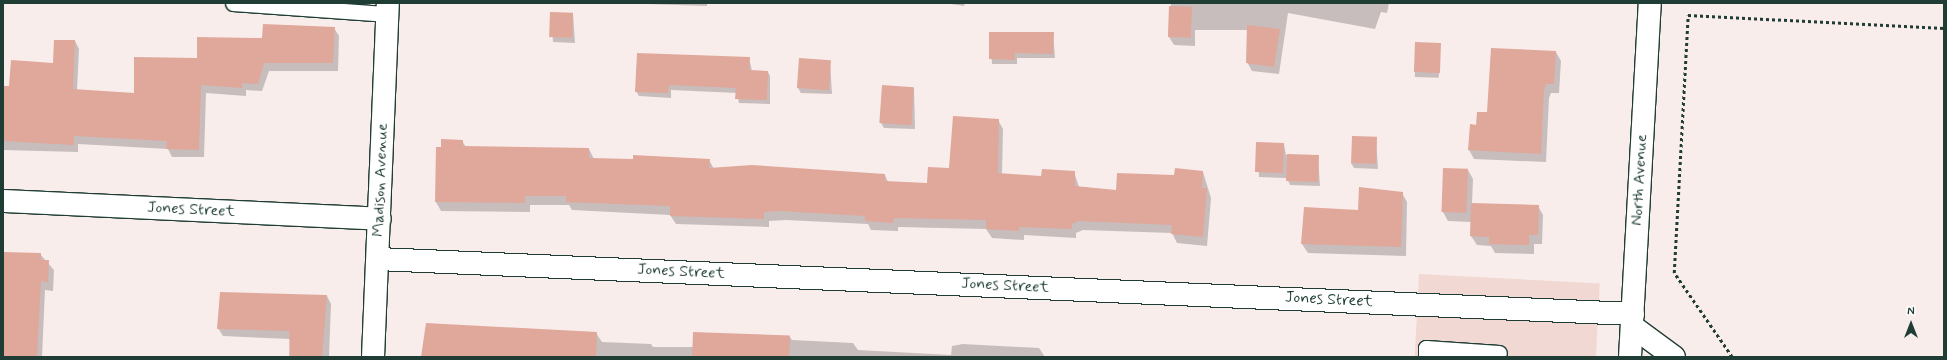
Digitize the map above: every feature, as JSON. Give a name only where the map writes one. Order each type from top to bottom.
[{"type":"street","name":"North Avenue","points":[[1630,357],[1650,3]]},
{"type":"street","name":"Madison Avenue","points":[[373,357],[388,8]]},
{"type":"street","name":"Jones Street","points":[[3,202],[380,219]]},
{"type":"street","name":"Jones Street","points":[[378,259],[1632,320]]},
{"type":"street","points":[[1632,320],[1674,357]]},
{"type":"lane","points":[[233,3],[388,8]]},
{"type":"lane","points":[[1426,357],[1426,348],[1499,353]]},
{"type":"path","points":[[1732,357],[1674,273],[1688,15],[1944,28]]},
{"type":"shaded area","points":[[1419,274],[1600,283],[1596,357],[1415,357]]},
{"type":"building","points":[[1169,6],[1192,7],[1191,38],[1168,37]]},
{"type":"building","points":[[550,12],[573,13],[572,38],[549,37]]},
{"type":"building","points":[[263,24],[335,27],[333,63],[264,63],[258,84],[242,83],[242,88],[201,85],[199,150],[166,149],[167,141],[74,136],[74,145],[3,141],[3,86],[9,86],[11,60],[53,63],[54,40],[75,40],[73,89],[134,93],[134,57],[197,58],[197,37],[262,38]]},
{"type":"building","points":[[1247,25],[1280,29],[1274,67],[1246,63]]},
{"type":"building","points":[[989,32],[1054,32],[1053,54],[1015,53],[1015,60],[989,59]]},
{"type":"building","points":[[1415,42],[1441,43],[1440,73],[1414,72]]},
{"type":"building","points":[[1491,48],[1556,51],[1554,84],[1546,84],[1544,89],[1541,154],[1468,150],[1470,124],[1476,125],[1477,112],[1487,112]]},
{"type":"building","points":[[637,53],[750,57],[749,70],[768,71],[767,100],[735,99],[736,88],[669,85],[668,93],[635,92]]},
{"type":"building","points":[[799,58],[831,60],[829,90],[797,88]]},
{"type":"building","points":[[882,85],[914,87],[911,125],[879,123]]},
{"type":"building","points":[[953,116],[999,119],[998,173],[1041,176],[1042,169],[1075,171],[1075,186],[1116,190],[1117,173],[1174,175],[1175,168],[1203,171],[1202,188],[1207,188],[1203,237],[1171,234],[1172,225],[1078,221],[1072,224],[1072,229],[1019,227],[1019,231],[986,229],[986,220],[894,218],[893,223],[865,221],[865,216],[780,211],[764,212],[764,219],[670,216],[670,206],[566,202],[566,196],[525,196],[525,203],[435,202],[436,147],[441,147],[441,139],[463,140],[463,146],[589,148],[589,158],[633,159],[633,155],[710,159],[709,168],[752,165],[885,174],[885,181],[927,183],[928,167],[949,168]]},
{"type":"building","points":[[1352,136],[1377,137],[1376,164],[1351,163]]},
{"type":"building","points":[[1256,142],[1284,143],[1283,173],[1255,172]]},
{"type":"building","points":[[1287,154],[1319,155],[1318,182],[1286,181]]},
{"type":"building","points":[[1443,168],[1468,169],[1466,213],[1441,212]]},
{"type":"building","points":[[1359,187],[1403,192],[1401,247],[1301,244],[1304,207],[1358,210]]},
{"type":"building","points":[[1471,203],[1539,205],[1538,235],[1529,235],[1529,245],[1489,244],[1489,237],[1470,236]]},
{"type":"building","points":[[3,252],[41,253],[41,260],[49,260],[48,282],[41,281],[37,357],[3,357]]},
{"type":"building","points":[[220,292],[327,295],[322,357],[290,357],[289,331],[217,329]]},
{"type":"building","points":[[426,323],[597,332],[596,357],[421,357]]},
{"type":"building","points":[[693,332],[790,335],[789,357],[692,357]]}]
